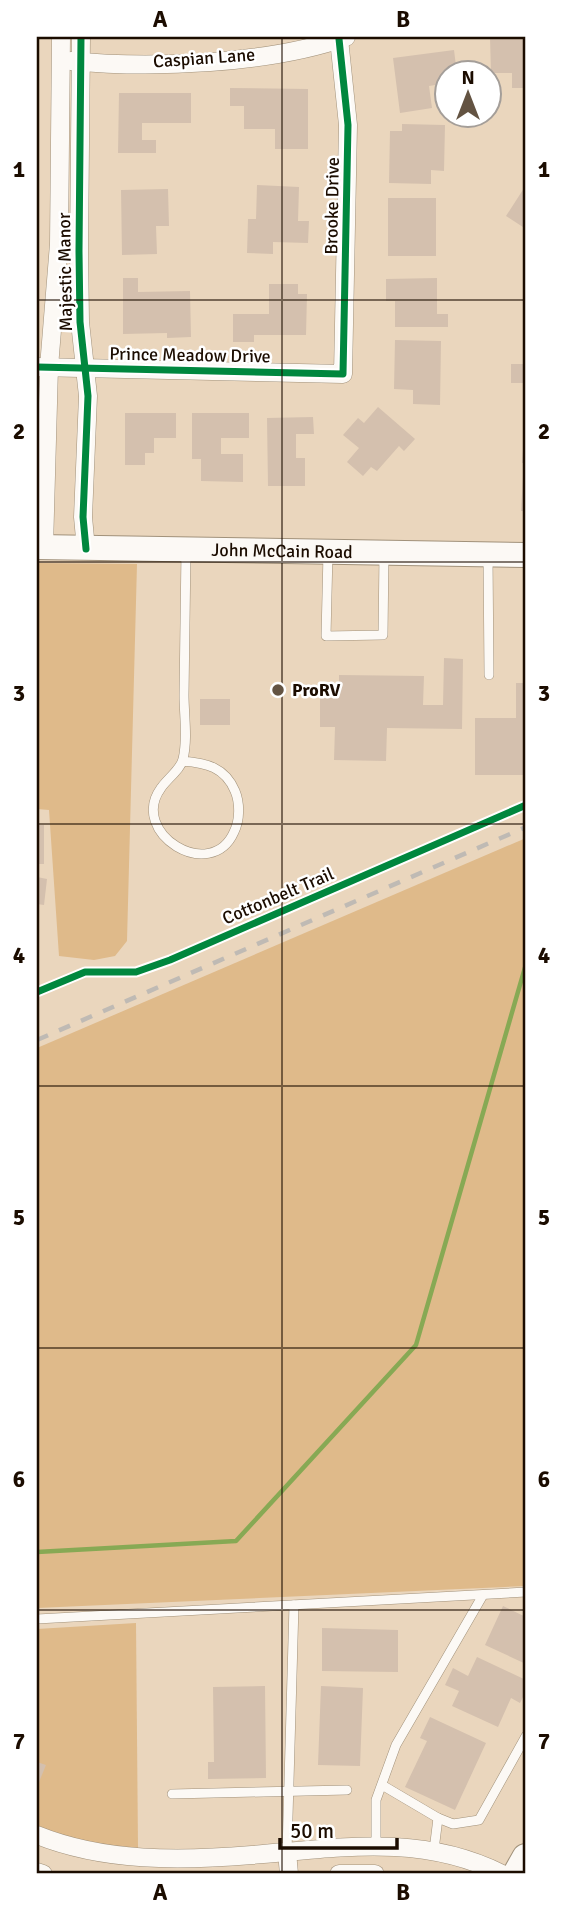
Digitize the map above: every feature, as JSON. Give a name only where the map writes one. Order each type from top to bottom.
[{"type":"main road","name":"John McCain Road","points":[[40,547],[526,555]]},
{"type":"main road","points":[[517,1874],[526,1858]]},
{"type":"street","name":"Majestic Manor","points":[[40,547],[43,367],[58,244],[61,37]]},
{"type":"street","name":"Majestic Manor","points":[[81,37],[80,321],[86,369],[86,549]]},
{"type":"street","name":"Caspian Lane","points":[[61,60],[194,63],[291,50],[342,38]]},
{"type":"street","name":"Brooke Drive","points":[[342,38],[348,124],[344,374]]},
{"type":"street","name":"Prince Meadow Drive","points":[[43,367],[344,374]]},
{"type":"street","points":[[37,1835],[59,1844],[107,1854],[168,1859],[376,1845],[434,1850],[460,1856],[502,1874]]},
{"type":"street","points":[[287,1852],[289,1874]]},
{"type":"street","points":[[37,1872],[43,1874]]},
{"type":"street","points":[[339,1874],[374,1874]]},
{"type":"lane","points":[[183,761],[207,763],[224,773],[235,792],[238,823],[231,839],[207,855],[179,849],[161,835],[153,814],[159,791],[183,761],[186,550]]},
{"type":"lane","points":[[328,552],[326,636],[383,635],[384,553]]},
{"type":"lane","points":[[488,554],[489,674]]},
{"type":"lane","points":[[37,1619],[526,1592]]},
{"type":"lane","points":[[376,1845],[376,1800],[396,1745],[483,1595]]},
{"type":"lane","points":[[287,1852],[294,1605]]},
{"type":"lane","points":[[382,1785],[453,1824],[480,1820],[526,1736]]},
{"type":"lane","points":[[172,1794],[347,1790]]},
{"type":"lane","points":[[434,1850],[438,1818]]},
{"type":"shaded area","points":[[37,563],[137,564],[127,941],[115,956],[94,960],[59,956],[49,810],[37,809]]},
{"type":"shaded area","points":[[526,838],[526,1586],[37,1608],[37,1048]]},
{"type":"shaded area","points":[[136,1623],[138,1848],[57,1840],[37,1831],[37,1629]]},
{"type":"building","points":[[490,37],[526,37],[526,88],[512,88],[512,73],[504,73],[504,60],[491,60]]},
{"type":"building","points":[[454,50],[455,60],[434,60],[434,85],[429,86],[432,108],[400,113],[393,58]]},
{"type":"building","points":[[230,88],[308,89],[308,149],[275,149],[275,129],[244,129],[244,106],[230,106]]},
{"type":"building","points":[[119,93],[191,93],[191,123],[142,123],[142,140],[156,140],[156,153],[118,153]]},
{"type":"building","points":[[402,124],[434,125],[434,130],[445,130],[444,171],[431,170],[431,184],[389,183],[390,131],[402,131]]},
{"type":"building","points":[[257,185],[299,187],[298,221],[309,221],[308,243],[273,242],[273,254],[247,253],[248,219],[256,219]]},
{"type":"building","points":[[526,185],[526,229],[506,216]]},
{"type":"building","points":[[168,189],[169,226],[156,226],[157,254],[122,255],[121,190]]},
{"type":"building","points":[[388,198],[436,198],[436,256],[388,256]]},
{"type":"building","points":[[123,278],[138,278],[138,292],[190,291],[191,337],[167,338],[167,333],[123,334]]},
{"type":"building","points":[[437,278],[437,314],[448,314],[448,327],[395,327],[395,301],[386,301],[386,279]]},
{"type":"building","points":[[269,284],[298,284],[298,294],[307,294],[306,335],[254,335],[254,342],[233,342],[233,314],[269,314]]},
{"type":"building","points":[[395,340],[441,341],[440,405],[413,404],[413,390],[394,389]]},
{"type":"building","points":[[511,364],[526,364],[526,383],[511,383]]},
{"type":"building","points":[[378,407],[415,439],[404,451],[399,446],[377,471],[371,467],[363,476],[347,462],[359,448],[343,435],[358,418],[364,423]]},
{"type":"building","points":[[125,413],[176,413],[176,438],[154,438],[154,453],[145,453],[145,465],[125,465]]},
{"type":"building","points":[[192,413],[249,413],[249,438],[221,438],[221,454],[243,454],[243,482],[201,481],[201,459],[192,459]]},
{"type":"building","points":[[313,417],[314,434],[296,434],[296,458],[305,458],[305,486],[268,486],[267,418]]},
{"type":"building","points":[[523,450],[526,450],[526,463],[522,463]]},
{"type":"building","points":[[523,477],[526,477],[526,511],[521,511]]},
{"type":"building","points":[[444,658],[463,659],[462,729],[387,728],[386,761],[334,760],[335,727],[320,727],[320,698],[339,698],[339,675],[424,676],[423,705],[443,705]]},
{"type":"building","points":[[516,683],[526,683],[526,775],[475,775],[475,718],[516,718]]},
{"type":"building","points":[[200,699],[230,699],[230,725],[200,725]]},
{"type":"building","points":[[37,825],[44,825],[44,864],[37,864]]},
{"type":"building","points":[[37,877],[47,879],[44,905],[37,904]]},
{"type":"building","points":[[503,1606],[526,1617],[526,1664],[485,1645]]},
{"type":"building","points":[[322,1628],[398,1630],[398,1672],[322,1671]]},
{"type":"building","points":[[477,1657],[526,1680],[526,1691],[520,1703],[511,1698],[498,1727],[452,1706],[459,1691],[445,1685],[453,1668],[468,1676]]},
{"type":"building","points":[[265,1686],[266,1778],[208,1779],[208,1762],[214,1762],[213,1687]]},
{"type":"building","points":[[321,1686],[363,1688],[360,1766],[318,1765]]},
{"type":"building","points":[[430,1717],[486,1743],[455,1810],[405,1787],[427,1741],[420,1738]]},
{"type":"building","points":[[37,1762],[46,1765],[37,1787]]},
{"type":"waterway","points":[[37,1552],[236,1541],[416,1345],[526,964]]},
{"type":"railway","points":[[37,1040],[526,827]]},
{"type":"cycle path","points":[[81,37],[79,251],[80,322],[88,396],[83,517],[86,549]]},
{"type":"cycle path","points":[[37,367],[343,374],[348,125],[339,39]]},
{"type":"cycle path","name":"Cottonbelt Trail","points":[[37,992],[85,972],[136,972],[170,960],[526,805]]},
{"type":"place","name":"ProRV","points":[[278,690]]}]
